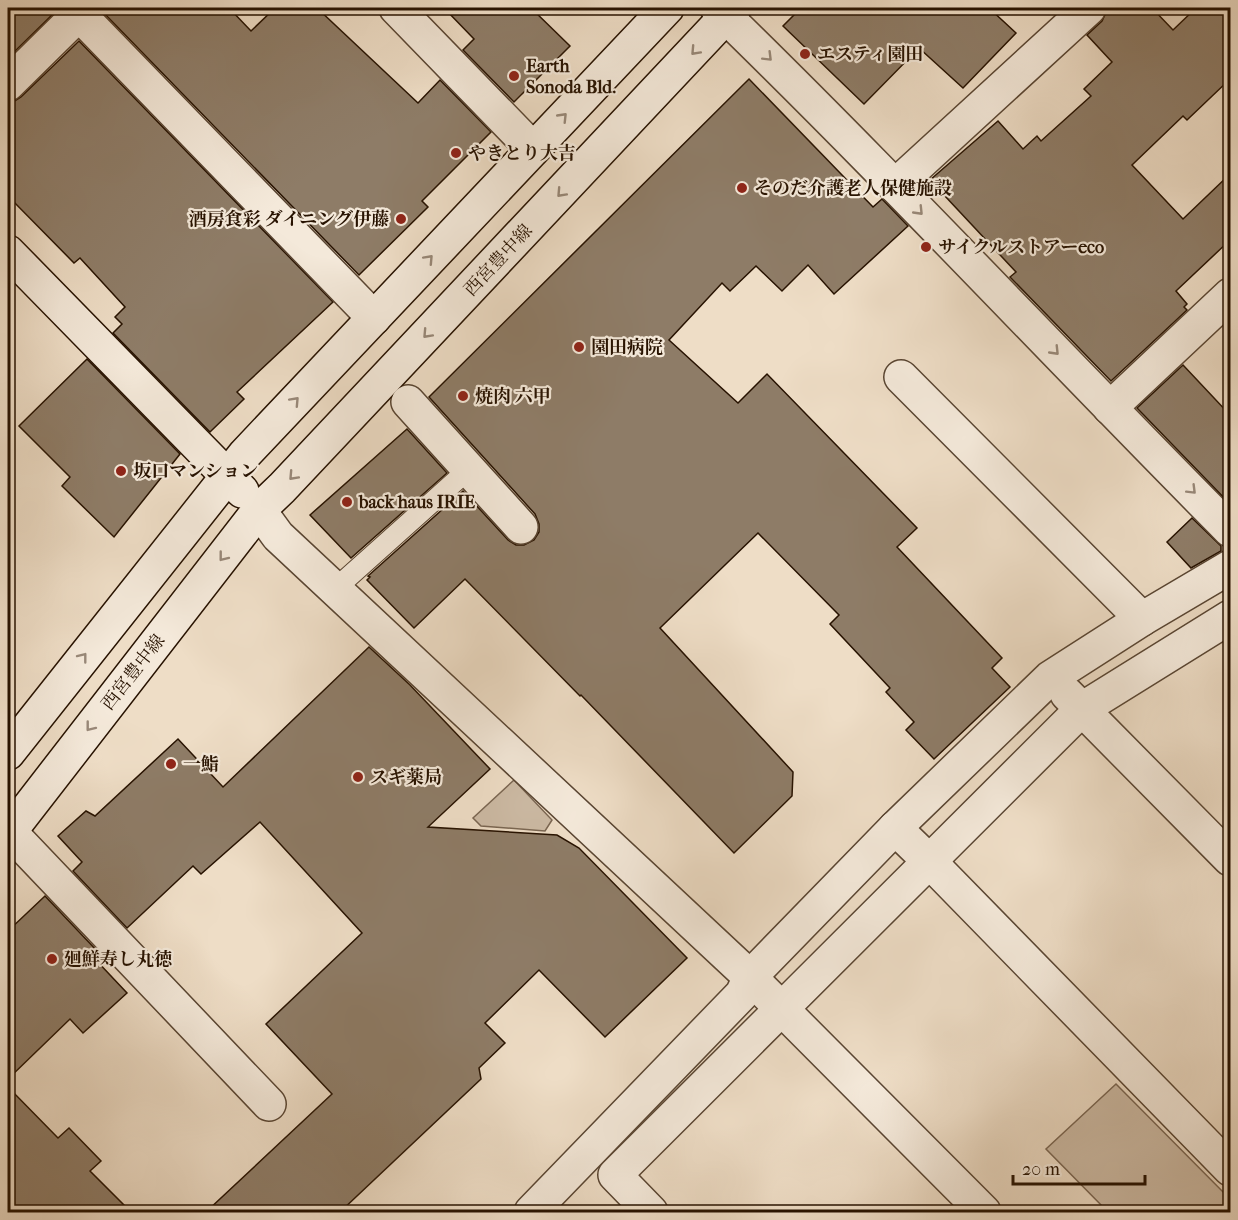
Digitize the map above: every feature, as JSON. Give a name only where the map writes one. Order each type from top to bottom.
[{"type":"street","points":[[396,8],[533,148]]},
{"type":"street","points":[[8,753],[227,475],[667,8]]},
{"type":"street","points":[[895,186],[1089,8]]},
{"type":"street","points":[[726,10],[1230,530]]},
{"type":"street","name":"西宮豊中線","points":[[8,832],[259,510],[697,50],[726,10]]},
{"type":"street","points":[[8,84],[76,11],[374,318]]},
{"type":"street","points":[[8,252],[227,475],[259,510],[278,537],[750,977],[984,1212]]},
{"type":"street","points":[[1110,408],[1230,295]]},
{"type":"street","points":[[901,377],[1142,619]]},
{"type":"street","points":[[408,402],[521,527]]},
{"type":"street","points":[[531,1212],[742,994],[750,977],[895,828],[1050,678],[1142,619],[1230,567]]},
{"type":"street","points":[[615,1175],[1082,709],[1230,617]]},
{"type":"street","points":[[1050,678],[1230,859]]},
{"type":"street","points":[[895,828],[1230,1169]]},
{"type":"street","points":[[8,832],[269,1104]]},
{"type":"street","points":[[591,1152],[651,1212]]},
{"type":"lane","points":[[335,589],[469,469]]},
{"type":"shaded area","points":[[514,780],[552,820],[545,831],[481,826],[473,818]]},
{"type":"shaded area","points":[[1116,1084],[1230,1199],[1230,1212],[1108,1212],[1046,1149]]},
{"type":"building","points":[[8,8],[55,8],[55,12],[8,58]]},
{"type":"building","points":[[99,8],[229,8],[251,31],[275,8],[317,8],[418,103],[440,80],[491,132],[422,201],[428,207],[359,275]]},
{"type":"building","name":"Earth Sonoda Bld.","points":[[444,8],[531,8],[570,46],[514,102],[463,50],[474,39]]},
{"type":"building","points":[[801,8],[989,8],[1016,33],[963,88],[919,48],[864,104],[783,26]]},
{"type":"building","points":[[1108,8],[1152,8],[1173,30],[1196,8],[1230,8],[1230,79],[1187,120],[1183,116],[1132,165],[1183,219],[1230,174],[1230,240],[1176,291],[1187,304],[1184,307],[1187,310],[1111,381],[1010,277],[1016,272],[930,180],[998,121],[1023,149],[1037,136],[1041,141],[1091,96],[1084,89],[1112,62],[1087,35],[1102,21]]},
{"type":"building","points":[[79,41],[333,302],[237,392],[244,399],[210,432],[113,333],[122,324],[115,317],[125,307],[80,258],[74,263],[8,196],[8,102],[21,97]]},
{"type":"building","points":[[749,79],[873,207],[882,199],[908,226],[834,294],[808,265],[782,291],[756,266],[730,291],[722,283],[669,340],[738,403],[767,374],[917,528],[897,547],[1002,658],[992,668],[1010,687],[934,759],[906,730],[914,722],[886,692],[890,688],[830,624],[839,615],[758,533],[660,628],[793,772],[792,796],[734,853],[465,579],[414,628],[367,580],[370,577],[368,576],[463,491],[508,540],[516,545],[524,545],[534,540],[539,532],[535,514],[429,397]]},
{"type":"building","points":[[87,359],[180,454],[114,537],[62,486],[70,477],[19,426]]},
{"type":"building","points":[[1183,365],[1230,415],[1230,504],[1137,408]]},
{"type":"building","points":[[407,429],[447,473],[351,558],[310,515]]},
{"type":"building","points":[[1192,518],[1221,546],[1221,551],[1191,568],[1167,542]]},
{"type":"building","points":[[369,647],[410,685],[490,769],[428,827],[557,835],[579,848],[687,958],[605,1037],[539,970],[485,1023],[505,1043],[479,1068],[481,1079],[340,1212],[206,1212],[332,1094],[266,1024],[362,933],[260,822],[201,874],[193,866],[127,928],[73,871],[82,862],[58,836],[86,811],[95,816],[178,739],[223,787]]},
{"type":"building","name":"廻鮮寿し丸徳","points":[[45,896],[99,953],[94,958],[127,993],[83,1033],[70,1019],[8,1079],[8,931]]},
{"type":"building","points":[[8,1087],[58,1138],[69,1128],[101,1161],[90,1171],[131,1212],[8,1212]]},
{"type":"place","name":"エスティ園田","points":[[805,54]]},
{"type":"place","name":"Earth Sonoda Bld.","points":[[514,76]]},
{"type":"place","name":"やきとり大吉","points":[[456,153]]},
{"type":"place","name":"そのだ介護老人保健施設","points":[[742,188]]},
{"type":"place","name":"酒房食彩 ダイニング伊藤","points":[[401,219]]},
{"type":"place","name":"サイクルストアーeco","points":[[926,247]]},
{"type":"place","name":"園田病院","points":[[579,347]]},
{"type":"place","name":"焼肉 六甲","points":[[463,396]]},
{"type":"place","name":"坂口マンション","points":[[121,471]]},
{"type":"place","name":"back haus IRIE","points":[[347,502]]},
{"type":"place","name":"一鮨","points":[[171,764]]},
{"type":"place","name":"スギ薬局","points":[[358,777]]},
{"type":"place","name":"廻鮮寿し丸徳","points":[[52,959]]}]
